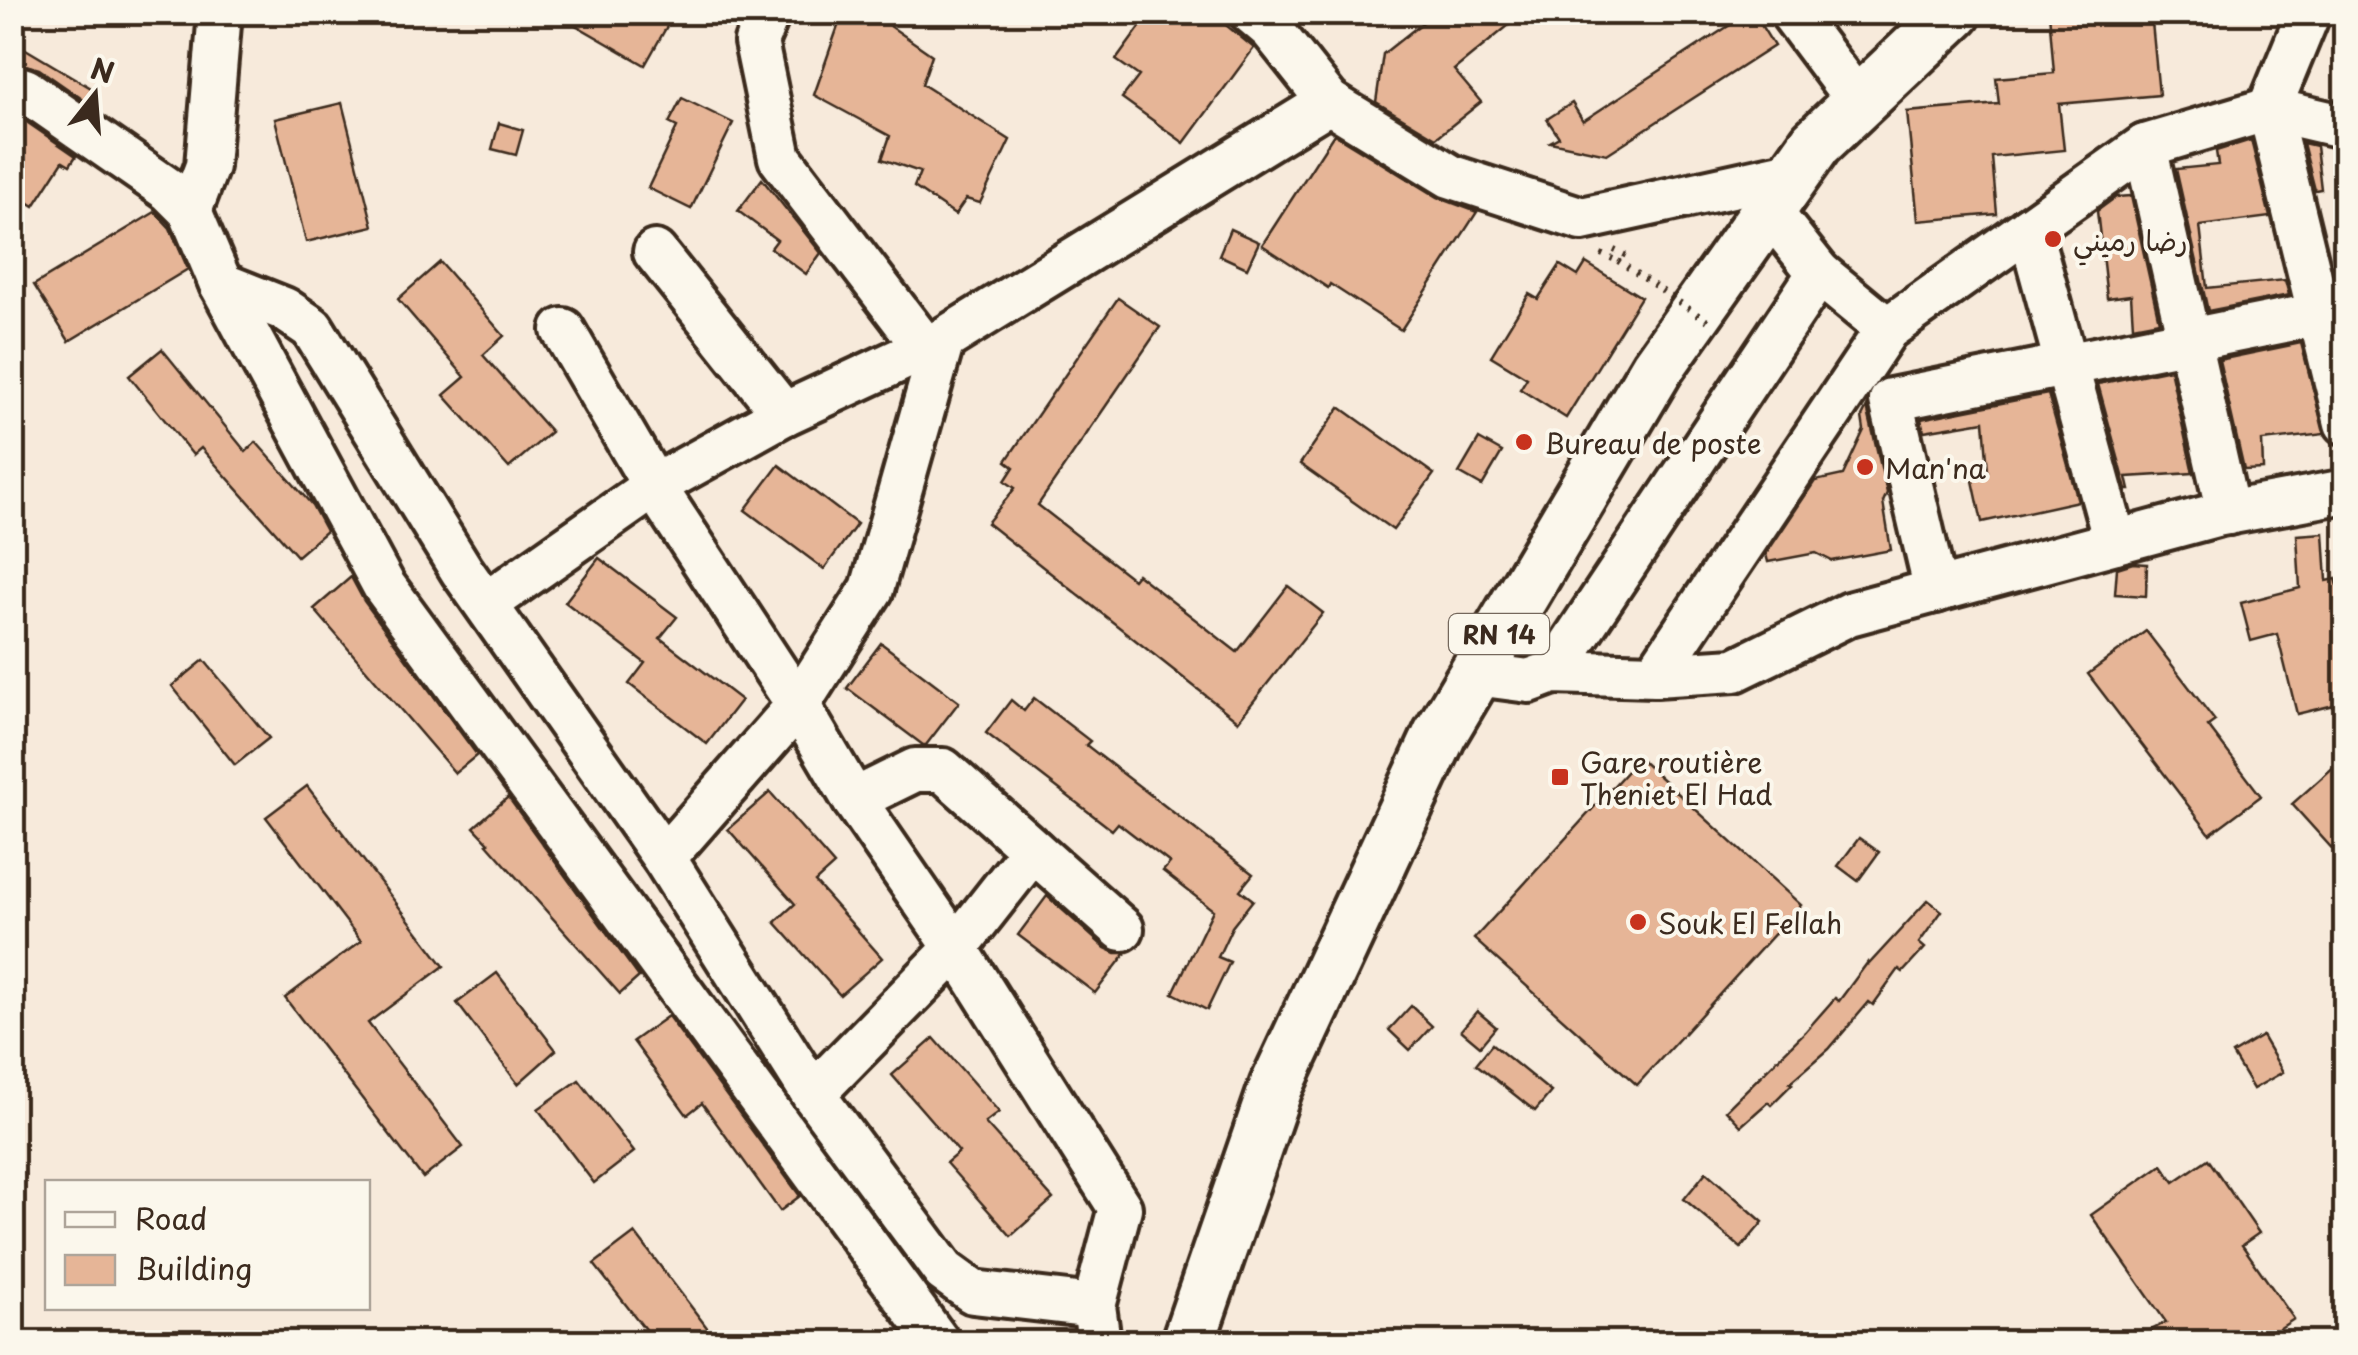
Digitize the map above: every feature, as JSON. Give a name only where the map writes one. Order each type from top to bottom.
[{"type":"main road","name":"RN 14","points":[[1188,1342],[1276,1087],[1440,734],[1657,368],[1816,143],[1955,12]]},
{"type":"street","points":[[190,211],[207,166],[220,12]]},
{"type":"street","points":[[769,12],[756,42],[780,158],[934,344]]},
{"type":"street","points":[[1791,12],[1858,103]]},
{"type":"street","points":[[2309,12],[2269,109],[2332,314],[2346,423]]},
{"type":"street","points":[[1272,18],[1329,102],[1450,176],[1582,219],[1782,191],[1819,273],[1887,329]]},
{"type":"street","points":[[12,86],[24,90],[169,190],[190,211],[221,284],[384,586],[938,1342]]},
{"type":"street","points":[[486,604],[654,486],[784,414],[934,344],[1329,102]]},
{"type":"street","points":[[1655,675],[1887,329],[2144,146],[2269,109],[2346,126]]},
{"type":"street","points":[[2144,146],[2228,513]]},
{"type":"street","points":[[2030,228],[2115,542]]},
{"type":"street","points":[[656,252],[784,414]]},
{"type":"street","points":[[1553,672],[1819,273]]},
{"type":"street","points":[[221,284],[284,309],[312,328],[462,571],[664,858],[814,1094],[944,1271],[973,1292],[1096,1324],[1120,1208],[956,948],[854,800],[798,705],[654,486],[563,330]]},
{"type":"street","points":[[1936,591],[1891,400],[2332,314]]},
{"type":"street","points":[[664,858],[798,705],[872,589],[934,344]]},
{"type":"street","points":[[1476,674],[1529,681],[1553,672],[1655,675],[1735,670],[1848,614],[2228,513],[2346,491]]},
{"type":"street","points":[[854,800],[915,770],[943,770],[1122,928]]},
{"type":"street","points":[[814,1094],[956,948],[1033,850]]},
{"type":"path","points":[[1618,261],[1709,322]]},
{"type":"building","points":[[553,12],[675,12],[645,65]]},
{"type":"building","points":[[843,12],[866,12],[932,55],[922,84],[1010,140],[980,203],[966,199],[955,215],[914,187],[920,172],[882,159],[890,136],[814,95]]},
{"type":"building","points":[[1151,12],[1210,12],[1254,48],[1184,143],[1122,98],[1139,76],[1116,60]]},
{"type":"building","points":[[1436,12],[1525,12],[1454,70],[1481,102],[1436,138],[1376,102],[1383,54]]},
{"type":"building","points":[[1750,12],[1774,46],[1607,154],[1550,142],[1559,137],[1547,119],[1572,103],[1583,121]]},
{"type":"building","points":[[2049,12],[2151,12],[2159,95],[2059,104],[2064,150],[1992,157],[1997,214],[1918,221],[1907,112],[1999,104],[1996,78],[2054,73]]},
{"type":"building","points":[[24,48],[96,91],[88,103],[39,69],[15,62]]},
{"type":"building","points":[[682,98],[733,123],[691,209],[648,188],[677,127],[669,123]]},
{"type":"building","points":[[342,103],[373,226],[306,242],[275,119]]},
{"type":"building","points":[[12,112],[76,156],[70,165],[63,161],[34,206],[12,192]]},
{"type":"building","points":[[499,123],[523,130],[516,155],[492,149]]},
{"type":"building","points":[[1334,134],[1437,197],[1477,212],[1401,330],[1262,245]]},
{"type":"building","points":[[2251,140],[2270,217],[2200,226],[2207,288],[2285,280],[2289,295],[2208,311],[2176,169],[2218,165],[2216,151]]},
{"type":"building","points":[[2303,143],[2316,146],[2321,189],[2315,190]]},
{"type":"building","points":[[762,179],[821,253],[806,274],[771,248],[777,240],[738,211]]},
{"type":"building","points":[[2131,196],[2159,321],[2133,326],[2131,295],[2107,298],[2097,211],[2116,197]]},
{"type":"building","points":[[155,212],[170,228],[188,269],[69,341],[34,285]]},
{"type":"building","points":[[1230,229],[1259,242],[1247,268],[1219,255]]},
{"type":"building","points":[[440,262],[504,336],[483,355],[551,432],[509,468],[444,395],[465,377],[398,299]]},
{"type":"building","points":[[1586,263],[1641,297],[1566,418],[1520,389],[1527,378],[1491,356],[1529,294],[1538,299],[1560,265],[1578,276]]},
{"type":"building","points":[[1118,298],[1160,327],[1038,505],[1133,579],[1137,574],[1237,652],[1288,586],[1323,613],[1238,721],[987,523],[1015,488],[1005,481],[1014,467],[1006,461]]},
{"type":"building","points":[[2301,343],[2325,434],[2262,441],[2263,469],[2244,470],[2219,360]]},
{"type":"building","points":[[162,349],[246,452],[256,442],[312,505],[326,531],[297,556],[201,448],[193,455],[129,376]]},
{"type":"building","points":[[2170,369],[2193,473],[2127,477],[2127,490],[2098,384]]},
{"type":"building","points":[[2048,394],[2078,501],[1982,522],[1972,476],[1988,472],[1984,421],[1924,431],[1921,419]]},
{"type":"building","points":[[1340,407],[1434,474],[1393,530],[1300,464]]},
{"type":"building","name":"Man'na","points":[[1867,407],[1887,493],[1883,502],[1891,550],[1832,561],[1816,553],[1768,562],[1766,554],[1815,481],[1843,475],[1864,430],[1862,417]]},
{"type":"building","points":[[1479,439],[1502,452],[1482,486],[1459,473]]},
{"type":"building","points":[[779,465],[857,524],[824,569],[745,510]]},
{"type":"building","points":[[2324,533],[2327,581],[2336,579],[2346,614],[2339,618],[2346,645],[2346,702],[2297,714],[2277,634],[2251,641],[2241,603],[2300,588],[2297,535]]},
{"type":"building","points":[[599,558],[677,617],[660,638],[741,700],[707,744],[629,684],[645,663],[565,602]]},
{"type":"building","points":[[2147,564],[2146,596],[2115,594],[2117,568]]},
{"type":"building","points":[[351,577],[364,601],[477,755],[455,773],[314,609]]},
{"type":"building","points":[[2146,631],[2215,721],[2208,726],[2261,796],[2210,834],[2088,674]]},
{"type":"building","points":[[881,643],[959,702],[926,745],[847,688]]},
{"type":"building","points":[[204,660],[269,738],[235,765],[172,686]]},
{"type":"building","points":[[1034,698],[1090,741],[1086,745],[1253,874],[1240,890],[1253,900],[1232,927],[1218,957],[1230,962],[1207,1010],[1173,993],[1213,910],[1163,871],[1170,863],[1118,823],[1112,830],[986,733],[1011,700],[1024,711]]},
{"type":"building","points":[[2346,756],[2346,864],[2292,804]]},
{"type":"building","name":"Souk El Fellah","points":[[1639,758],[1801,905],[1637,1085],[1474,939]]},
{"type":"building","points":[[307,786],[444,966],[368,1023],[463,1147],[423,1178],[285,998],[361,941],[266,817]]},
{"type":"building","points":[[770,792],[834,865],[815,882],[882,958],[840,995],[775,922],[795,904],[728,829]]},
{"type":"building","points":[[508,797],[639,977],[620,994],[474,827]]},
{"type":"building","points":[[1859,838],[1879,852],[1858,881],[1838,866]]},
{"type":"building","points":[[1047,896],[1105,948],[1126,953],[1095,993],[1018,935]]},
{"type":"building","points":[[1928,900],[1942,911],[1919,943],[1925,948],[1903,972],[1899,969],[1873,1005],[1869,1002],[1829,1049],[1771,1105],[1768,1102],[1741,1126],[1726,1110],[1835,998],[1839,1001],[1868,962]]},
{"type":"building","points":[[497,973],[556,1050],[518,1084],[457,1003]]},
{"type":"building","points":[[1411,1006],[1432,1026],[1410,1050],[1389,1030]]},
{"type":"building","points":[[1477,1011],[1496,1027],[1480,1046],[1461,1030]]},
{"type":"building","points":[[668,1016],[800,1196],[780,1211],[702,1103],[687,1115],[633,1041]]},
{"type":"building","points":[[2262,1036],[2283,1072],[2253,1089],[2232,1054]]},
{"type":"building","points":[[934,1038],[999,1112],[985,1123],[1053,1199],[1011,1236],[946,1163],[959,1152],[892,1075]]},
{"type":"building","points":[[1492,1044],[1551,1092],[1535,1111],[1476,1064]]},
{"type":"building","points":[[579,1080],[634,1152],[594,1183],[538,1109]]},
{"type":"building","points":[[2208,1159],[2259,1233],[2242,1245],[2294,1319],[2259,1342],[2129,1342],[2166,1322],[2091,1215],[2162,1165],[2174,1182]]},
{"type":"building","points":[[1706,1172],[1763,1222],[1741,1248],[1684,1199]]},
{"type":"building","points":[[635,1233],[718,1342],[655,1342],[594,1264]]},
{"type":"place","name":"رضا رميني","points":[[2053,239]]},
{"type":"place","name":"Bureau de poste","points":[[1524,442]]},
{"type":"place","name":"Man'na","points":[[1865,467]]},
{"type":"place","name":"Gare routière Theniet El Had","points":[[1560,777]]},
{"type":"place","name":"Souk El Fellah","points":[[1638,922]]}]
